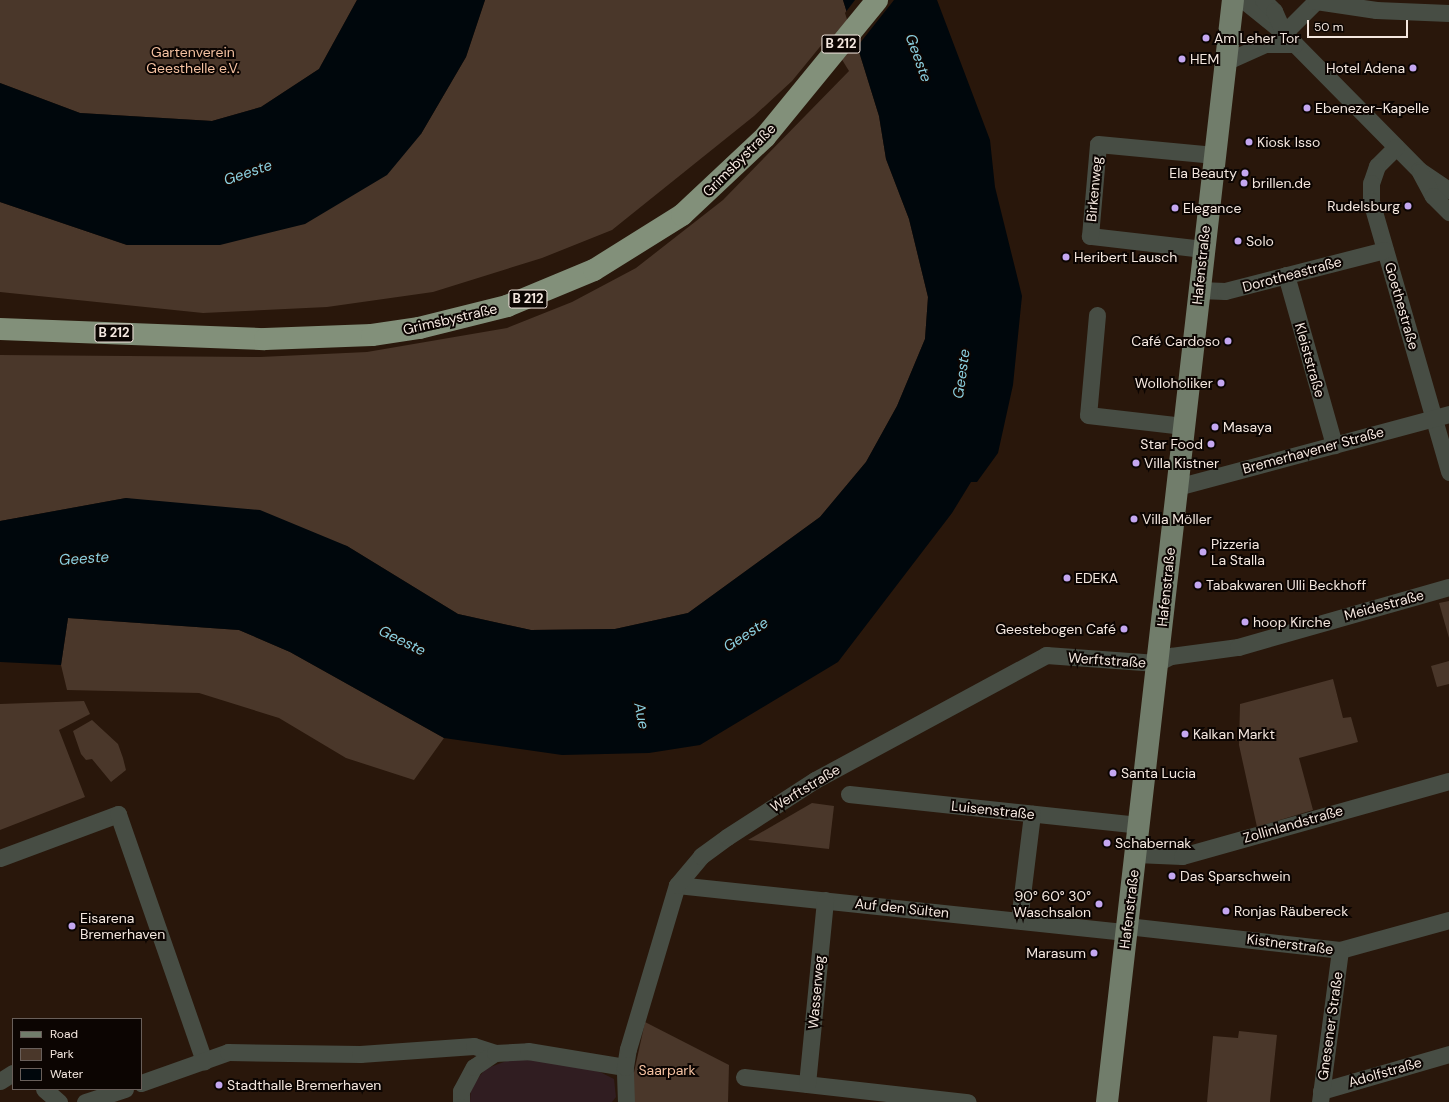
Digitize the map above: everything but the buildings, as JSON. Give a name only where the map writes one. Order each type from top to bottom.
[{"type":"highway","name":"Grimsbystraße","points":[[0,328],[265,339],[372,335],[419,328],[507,306],[594,270],[682,214],[766,137],[877,0]]},
{"type":"highway","points":[[0,321],[48,331]]},
{"type":"highway","points":[[0,337],[48,331]]},
{"type":"main road","name":"Hafenstraße","points":[[1107,1102],[1184,426],[1198,290],[1233,0]]},
{"type":"street","points":[[1243,0],[1289,38],[1419,170],[1449,190]]},
{"type":"street","points":[[1263,0],[1274,11],[1289,38]]},
{"type":"street","points":[[1225,62],[1265,44],[1289,38],[1316,1],[1376,10],[1449,13]]},
{"type":"street","name":"Birkenweg","points":[[1203,249],[1090,236],[1098,144],[1214,155]]},
{"type":"street","name":"Goethestraße","points":[[1396,146],[1377,166],[1370,191],[1385,250],[1442,416],[1449,472]]},
{"type":"street","points":[[1419,170],[1433,196],[1449,212]]},
{"type":"street","name":"Dorotheastraße","points":[[1198,290],[1225,291],[1385,250]]},
{"type":"street","name":"Kleiststraße","points":[[1286,275],[1334,445]]},
{"type":"street","points":[[1097,315],[1088,415],[1184,426]]},
{"type":"street","name":"Bremerhavener Straße","points":[[1177,487],[1442,416]]},
{"type":"street","name":"Meidestraße","points":[[1157,663],[1171,656],[1238,647],[1449,587]]},
{"type":"street","name":"Werftstraße","points":[[626,1102],[624,1067],[677,885],[717,845],[815,780],[1046,655],[1157,663]]},
{"type":"street","name":"Zollinlandstraße","points":[[1135,854],[1182,856],[1449,781]]},
{"type":"street","name":"Luisenstraße","points":[[849,794],[1138,825]]},
{"type":"street","points":[[0,858],[118,814],[204,1061]]},
{"type":"street","points":[[1019,920],[1032,814]]},
{"type":"street","name":"Auf den Sülten","points":[[677,885],[1019,920],[1127,929]]},
{"type":"street","name":"Wasserweg","points":[[807,1084],[825,900]]},
{"type":"street","name":"Kistnerstraße","points":[[1127,929],[1340,950],[1449,920]]},
{"type":"street","name":"Gnesener Straße","points":[[1321,1096],[1340,950]]},
{"type":"street","points":[[142,1083],[228,1052],[360,1054],[474,1046],[495,1053],[528,1050],[624,1067]]},
{"type":"street","points":[[461,1102],[461,1091],[474,1067],[495,1053]]},
{"type":"street","name":"Adolfstraße","points":[[1321,1096],[1449,1054]]},
{"type":"street","points":[[0,1081],[12,1074]]},
{"type":"street","points":[[744,1077],[807,1084],[885,1097],[968,1102]]},
{"type":"street","points":[[45,1090],[60,1102]]},
{"type":"street","points":[[85,1102],[122,1090]]},
{"type":"shaded area","points":[[544,1058],[600,1072],[614,1079],[616,1097],[612,1102],[470,1102],[471,1088],[485,1069],[509,1060]]},
{"type":"green space","name":"Gartenverein Geesthelle e.V.","points":[[0,0],[357,0],[319,69],[261,107],[212,121],[80,113],[0,83]]},
{"type":"green space","points":[[485,0],[843,0],[879,116],[886,159],[909,219],[928,297],[925,339],[897,406],[866,462],[820,517],[688,613],[615,629],[531,630],[458,614],[347,546],[126,498],[0,521],[0,355],[260,357],[367,352],[507,328],[572,302],[636,268],[723,200],[849,71],[828,37],[792,81],[754,116],[612,230],[542,258],[433,292],[327,307],[203,313],[0,292],[0,202],[127,245],[421,134],[466,57]]},
{"type":"green space","points":[[1449,601],[1449,638],[1439,603]]},
{"type":"green space","points":[[68,618],[239,630],[290,652],[444,738],[414,780],[346,758],[279,718],[199,693],[67,690],[61,665]]},
{"type":"green space","points":[[1449,661],[1449,684],[1437,687],[1431,666]]},
{"type":"green space","points":[[1333,679],[1343,718],[1351,717],[1358,742],[1299,758],[1313,810],[1257,827],[1239,745],[1240,704]]},
{"type":"green space","points":[[84,701],[90,714],[59,730],[85,797],[0,830],[0,704]]},
{"type":"green space","points":[[92,720],[118,744],[123,758],[126,770],[111,782],[92,759],[86,760],[81,754],[73,731]]},
{"type":"green space","points":[[812,803],[834,806],[829,849],[748,840]]},
{"type":"green space","name":"Saarpark","points":[[645,1022],[729,1065],[728,1102],[634,1102],[633,1077]]},
{"type":"green space","points":[[1239,1031],[1277,1035],[1270,1102],[1207,1102],[1213,1036],[1238,1038]]},
{"type":"water","name":"Geeste","points":[[357,0],[485,0],[466,57],[421,134],[387,175],[305,224],[220,245],[127,245],[0,202],[0,83],[80,113],[212,121],[261,107],[319,69]]},
{"type":"water","points":[[843,0],[937,0],[990,140],[995,187],[1022,296],[1013,385],[998,453],[977,482],[971,482],[952,513],[838,662],[700,745],[649,753],[562,755],[444,738],[290,652],[239,630],[68,618],[61,665],[0,662],[0,521],[126,498],[260,510],[347,546],[458,614],[531,630],[615,629],[688,613],[820,517],[866,462],[897,406],[925,339],[928,297],[909,219],[886,159],[879,116]]},
{"type":"pier","points":[[855,0],[894,0],[856,48],[845,13]]},
{"type":"place","name":"Am Leher Tor","points":[[1206,38]]},
{"type":"place","name":"HEM","points":[[1182,59]]},
{"type":"place","name":"Hotel Adena","points":[[1413,68]]},
{"type":"place","name":"Ebenezer-Kapelle","points":[[1307,108]]},
{"type":"place","name":"Kiosk Isso","points":[[1249,142]]},
{"type":"place","name":"Ela Beauty","points":[[1245,173]]},
{"type":"place","name":"brillen.de","points":[[1244,183]]},
{"type":"place","name":"Rudelsburg","points":[[1408,206]]},
{"type":"place","name":"Elegance","points":[[1175,208]]},
{"type":"place","name":"Solo","points":[[1238,241]]},
{"type":"place","name":"Heribert Lausch","points":[[1066,257]]},
{"type":"place","name":"Café Cardoso","points":[[1228,341]]},
{"type":"place","name":"Wolloholiker","points":[[1221,383]]},
{"type":"place","name":"Masaya","points":[[1215,427]]},
{"type":"place","name":"Star Food","points":[[1211,444]]},
{"type":"place","name":"Villa Kistner","points":[[1136,463]]},
{"type":"place","name":"Villa Möller","points":[[1134,519]]},
{"type":"place","name":"Pizzeria La Stalla","points":[[1203,552]]},
{"type":"place","name":"EDEKA","points":[[1067,578]]},
{"type":"place","name":"Tabakwaren Ulli Beckhoff","points":[[1198,585]]},
{"type":"place","name":"hoop Kirche","points":[[1245,622]]},
{"type":"place","name":"Geestebogen Café","points":[[1124,629]]},
{"type":"place","name":"Kalkan Markt","points":[[1185,734]]},
{"type":"place","name":"Santa Lucia","points":[[1113,773]]},
{"type":"place","name":"Schabernak","points":[[1107,843]]},
{"type":"place","name":"Das Sparschwein","points":[[1172,876]]},
{"type":"place","name":"90° 60° 30° Waschsalon","points":[[1099,904]]},
{"type":"place","name":"Ronjas Räubereck","points":[[1226,911]]},
{"type":"place","name":"Eisarena Bremerhaven","points":[[72,926]]},
{"type":"place","name":"Marasum","points":[[1094,953]]},
{"type":"place","name":"Stadthalle Bremerhaven","points":[[219,1085]]},
{"type":"water label","name":"Aue","points":[[641,716]]}]
